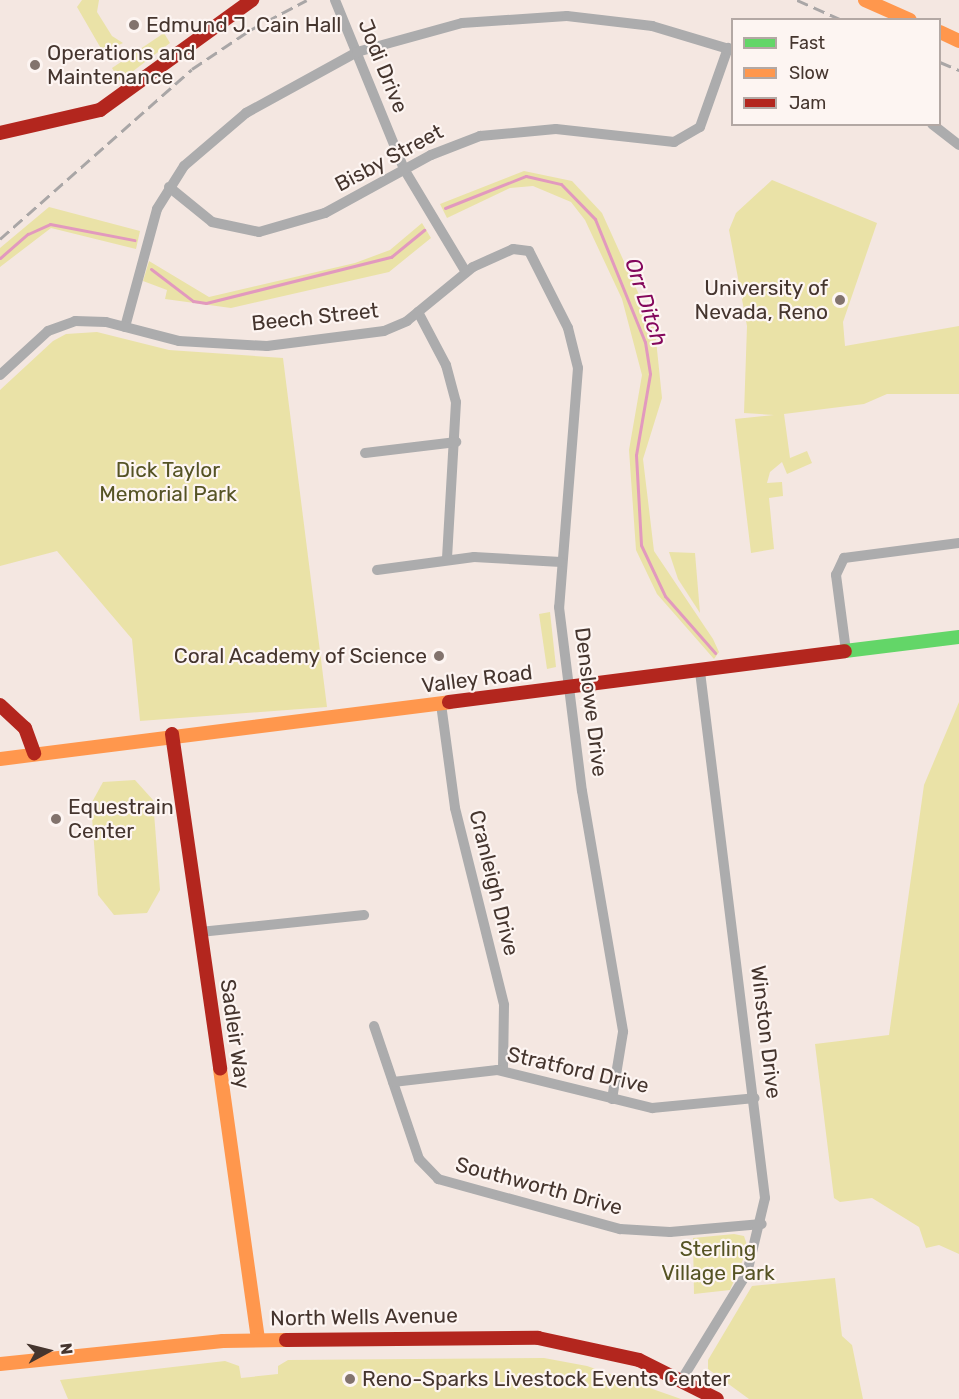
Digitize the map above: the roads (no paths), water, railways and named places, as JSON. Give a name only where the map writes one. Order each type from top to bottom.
[{"type":"street","points":[[0,133],[100,110],[252,0]]},
{"type":"street","name":"Jodi Drive","points":[[335,0],[404,169],[466,273]]},
{"type":"street","points":[[865,0],[906,18]]},
{"type":"street","points":[[125,327],[149,231],[169,186],[196,154],[246,113],[357,52],[462,23],[567,16],[652,26],[730,49]]},
{"type":"street","points":[[941,33],[959,41]]},
{"type":"street","name":"Bisby Street","points":[[169,186],[212,222],[259,232],[325,213],[456,143],[530,129],[685,139],[703,120],[730,49]]},
{"type":"street","points":[[935,126],[959,145]]},
{"type":"street","name":"Beech Street","points":[[0,375],[61,325],[92,320],[187,342],[281,345],[384,331],[418,312],[466,273],[524,248]]},
{"type":"street","name":"Denslowe Drive","points":[[524,248],[558,305],[578,368],[559,607],[569,689],[622,1021],[623,1052],[612,1099]]},
{"type":"street","points":[[418,312],[452,384],[456,442],[447,560]]},
{"type":"street","points":[[365,453],[456,442]]},
{"type":"street","points":[[846,651],[836,575],[844,558],[959,543]]},
{"type":"street","points":[[377,570],[494,556],[561,562]]},
{"type":"street","name":"Valley Road","points":[[0,759],[172,734],[569,689],[959,637]]},
{"type":"street","name":"Winston Drive","points":[[682,1379],[747,1273],[762,1224],[765,1180],[700,672]]},
{"type":"street","name":"Cranleigh Drive","points":[[441,704],[454,808],[504,1005],[503,1070]]},
{"type":"street","points":[[0,705],[25,728],[34,753]]},
{"type":"street","name":"Sadleir Way","points":[[172,734],[258,1339]]},
{"type":"street","points":[[200,932],[364,915]]},
{"type":"street","name":"Southworth Drive","points":[[374,1026],[419,1159],[438,1179],[638,1232],[762,1224]]},
{"type":"street","name":"Stratford Drive","points":[[393,1082],[503,1070],[612,1099],[666,1108],[755,1098]]},
{"type":"street","name":"North Wells Avenue","points":[[0,1364],[258,1339],[549,1340],[623,1354],[682,1379],[717,1399]]},
{"type":"waterway","name":"Orr Ditch","points":[[445,208],[526,176],[561,184],[595,219],[645,342],[650,374],[636,455],[641,545],[665,596],[715,653]]},
{"type":"waterway","name":"Orr Ditch","points":[[0,258],[28,234],[50,224],[134,240]]},
{"type":"waterway","name":"Orr Ditch","points":[[151,269],[193,301],[206,303],[391,257],[424,230]]},
{"type":"railway","points":[[0,239],[192,69],[250,30],[307,0]]},
{"type":"railway","points":[[797,0],[838,18]]},
{"type":"railway","points":[[941,62],[959,70]]},
{"type":"place","name":"Edmund J. Cain Hall","points":[[134,25]]},
{"type":"place","name":"Operations and Maintenance","points":[[35,65]]},
{"type":"place","name":"University of Nevada, Reno","points":[[840,300]]},
{"type":"place","name":"Coral Academy of Science","points":[[439,656]]},
{"type":"place","name":"Equestrain Center","points":[[56,819]]},
{"type":"place","name":"Reno-Sparks Livestock Events Center","points":[[350,1379]]},
{"type":"park label","name":"Dick Taylor Memorial Park","points":[[168,482]]},
{"type":"park label","name":"Sterling Village Park","points":[[718,1261]]}]
